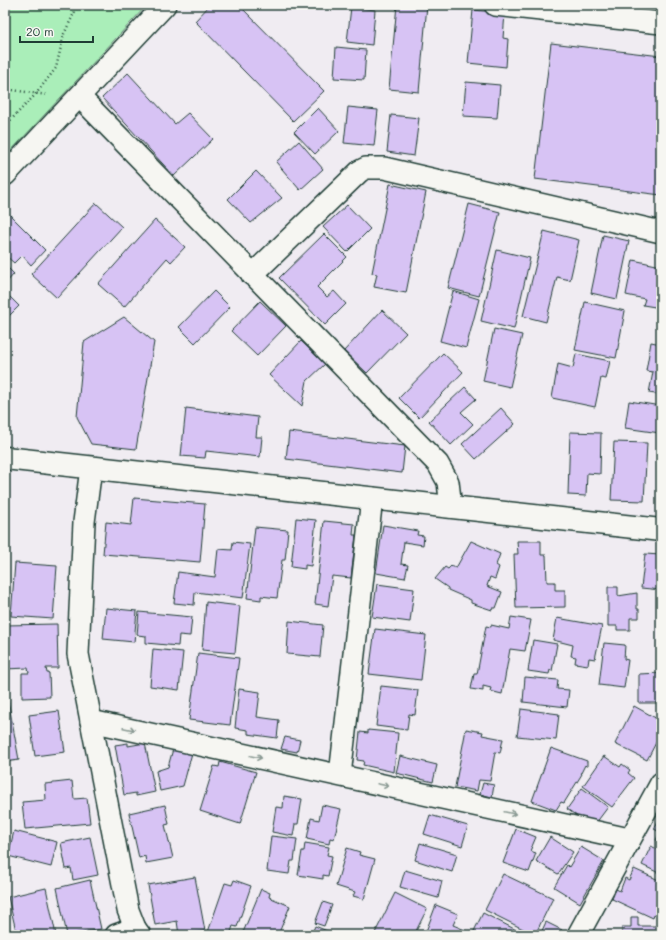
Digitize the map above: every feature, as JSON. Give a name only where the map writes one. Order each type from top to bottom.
[{"type":"street","points":[[5,175],[165,5]]},
{"type":"street","points":[[495,5],[661,22]]},
{"type":"street","points":[[80,97],[438,464],[448,482],[452,507]]},
{"type":"street","points":[[252,275],[360,171],[366,168],[384,168],[661,232]]},
{"type":"street","points":[[5,458],[661,530]]},
{"type":"street","points":[[92,468],[84,522],[78,654],[128,910],[138,932],[116,935]]},
{"type":"street","points":[[340,775],[372,498]]},
{"type":"street","points":[[91,721],[629,839]]},
{"type":"street","points":[[578,935],[629,839],[661,783]]},
{"type":"path","points":[[5,126],[35,95],[56,68],[64,34],[78,5]]},
{"type":"path","points":[[5,89],[35,95],[54,96]]},
{"type":"green space","points":[[5,5],[147,5],[5,157]]},
{"type":"building","points":[[210,5],[239,5],[324,91],[293,121],[195,21]]},
{"type":"building","points":[[397,5],[427,5],[419,92],[389,89]]},
{"type":"building","points":[[351,7],[375,10],[372,45],[347,42]]},
{"type":"building","points":[[473,10],[505,13],[503,38],[508,39],[506,67],[468,63]]},
{"type":"building","points":[[551,43],[661,56],[661,195],[535,179]]},
{"type":"building","points":[[336,47],[366,50],[364,80],[334,78]]},
{"type":"building","points":[[128,73],[175,124],[188,113],[213,139],[174,176],[102,98]]},
{"type":"building","points":[[466,82],[500,85],[497,118],[463,116]]},
{"type":"building","points":[[348,107],[378,110],[374,146],[344,143]]},
{"type":"building","points":[[318,108],[339,131],[315,154],[294,132]]},
{"type":"building","points":[[391,115],[419,118],[414,156],[387,152]]},
{"type":"building","points":[[299,141],[323,169],[300,190],[276,162]]},
{"type":"building","points":[[256,171],[282,198],[251,223],[228,199]]},
{"type":"building","points":[[390,184],[426,192],[406,293],[374,287],[377,274],[372,273]]},
{"type":"building","points":[[96,203],[122,227],[57,298],[31,274]]},
{"type":"building","points":[[469,204],[500,212],[479,296],[448,288]]},
{"type":"building","points":[[347,205],[370,229],[347,252],[323,227]]},
{"type":"building","points":[[5,210],[45,250],[31,265],[22,255],[14,263],[5,255]]},
{"type":"building","points":[[155,220],[185,247],[171,262],[167,258],[124,307],[98,284]]},
{"type":"building","points":[[544,231],[579,240],[570,280],[557,277],[546,322],[523,316]]},
{"type":"building","points":[[324,234],[347,257],[317,287],[327,297],[334,291],[346,304],[325,325],[279,278]]},
{"type":"building","points":[[603,235],[629,241],[617,299],[591,293]]},
{"type":"building","points":[[497,250],[530,258],[514,329],[481,321]]},
{"type":"building","points":[[633,260],[661,266],[661,308],[643,305],[645,299],[626,295]]},
{"type":"building","points":[[5,265],[14,274],[5,284]]},
{"type":"building","points":[[214,291],[230,307],[195,343],[179,327]]},
{"type":"building","points":[[453,291],[479,299],[466,348],[440,341]]},
{"type":"building","points":[[5,292],[19,306],[5,320]]},
{"type":"building","points":[[260,301],[286,326],[257,356],[231,331]]},
{"type":"building","points":[[585,302],[625,311],[616,358],[575,350]]},
{"type":"building","points":[[382,310],[406,333],[367,373],[344,351]]},
{"type":"building","points":[[124,317],[154,342],[136,449],[91,444],[77,417],[84,342]]},
{"type":"building","points":[[494,329],[522,335],[510,387],[483,381]]},
{"type":"building","points":[[301,341],[325,364],[307,381],[302,406],[269,375]]},
{"type":"building","points":[[651,342],[661,344],[661,395],[649,393],[653,372],[646,371]]},
{"type":"building","points":[[443,353],[463,372],[419,418],[399,398]]},
{"type":"building","points":[[576,354],[610,361],[606,379],[601,378],[595,407],[552,398],[558,364],[573,368]]},
{"type":"building","points":[[465,387],[476,399],[461,412],[473,424],[451,445],[429,421]]},
{"type":"building","points":[[629,401],[661,406],[660,433],[625,428]]},
{"type":"building","points":[[186,408],[258,417],[256,437],[262,437],[260,457],[206,451],[205,458],[181,456]]},
{"type":"building","points":[[501,408],[515,424],[476,459],[462,444]]},
{"type":"building","points":[[289,432],[405,446],[402,473],[286,459]]},
{"type":"building","points":[[570,432],[601,433],[600,474],[587,473],[586,496],[568,495]]},
{"type":"building","points":[[614,442],[647,443],[644,501],[611,500]]},
{"type":"building","points":[[134,498],[205,504],[200,562],[103,554],[106,522],[131,525]]},
{"type":"building","points":[[296,518],[316,520],[311,566],[305,565],[305,569],[291,567]]},
{"type":"building","points":[[324,521],[354,524],[353,535],[356,535],[351,578],[332,576],[328,606],[315,604]]},
{"type":"building","points":[[383,525],[418,531],[417,535],[424,536],[423,545],[404,542],[401,564],[408,565],[405,578],[376,573]]},
{"type":"building","points":[[255,527],[288,530],[285,560],[282,560],[277,598],[261,596],[261,600],[247,598]]},
{"type":"building","points":[[471,541],[500,554],[496,565],[499,567],[495,579],[490,577],[487,586],[502,592],[496,608],[493,608],[492,610],[471,603],[471,600],[448,590],[448,588],[435,579],[445,567],[448,569],[451,566],[456,568]]},
{"type":"building","points":[[517,541],[541,541],[541,555],[546,555],[547,582],[555,582],[555,590],[565,590],[565,607],[516,608],[514,554],[518,554]]},
{"type":"building","points":[[233,542],[250,544],[243,598],[195,592],[194,605],[174,603],[178,572],[215,577],[218,549],[232,550]]},
{"type":"building","points":[[645,554],[661,555],[661,590],[641,588]]},
{"type":"building","points":[[15,563],[57,566],[53,619],[11,616]]},
{"type":"building","points":[[377,584],[414,589],[410,622],[372,617]]},
{"type":"building","points":[[608,587],[618,587],[618,596],[637,593],[637,609],[639,609],[639,618],[630,618],[630,630],[617,630],[617,626],[608,626]]},
{"type":"building","points":[[206,602],[240,606],[235,653],[202,650]]},
{"type":"building","points":[[106,608],[137,611],[134,642],[103,639]]},
{"type":"building","points":[[139,612],[192,617],[190,636],[179,635],[178,646],[146,643],[146,636],[137,635]]},
{"type":"building","points":[[511,617],[531,620],[525,651],[510,649],[502,694],[490,691],[491,688],[483,686],[483,691],[471,689],[474,674],[477,674],[486,626],[491,627],[491,625],[509,629]]},
{"type":"building","points":[[557,618],[602,626],[595,659],[589,658],[588,665],[575,663],[576,657],[571,656],[573,645],[553,640]]},
{"type":"building","points":[[289,621],[323,625],[320,657],[287,654]]},
{"type":"building","points":[[57,624],[58,668],[46,668],[47,673],[49,673],[50,697],[22,698],[22,673],[29,673],[28,668],[5,669],[5,625]]},
{"type":"building","points":[[375,629],[426,635],[421,680],[369,674]]},
{"type":"building","points":[[533,640],[557,644],[552,671],[550,670],[549,674],[528,671]]},
{"type":"building","points":[[604,643],[625,645],[624,659],[628,660],[624,688],[599,685]]},
{"type":"building","points":[[153,649],[183,652],[179,690],[150,686]]},
{"type":"building","points":[[198,653],[239,658],[230,725],[189,720]]},
{"type":"building","points":[[661,673],[661,703],[639,703],[639,674]]},
{"type":"building","points":[[525,677],[558,680],[557,689],[569,690],[567,707],[523,702]]},
{"type":"building","points":[[5,683],[19,760],[5,762]]},
{"type":"building","points":[[381,686],[418,690],[415,715],[409,714],[407,730],[376,726]]},
{"type":"building","points":[[239,689],[260,692],[257,717],[279,720],[277,738],[248,734],[248,730],[235,728]]},
{"type":"building","points":[[634,706],[661,721],[661,733],[647,760],[615,744]]},
{"type":"building","points":[[521,709],[559,714],[556,740],[517,736]]},
{"type":"building","points":[[59,711],[65,752],[35,756],[29,715]]},
{"type":"building","points":[[466,729],[483,732],[482,735],[503,739],[500,753],[495,752],[490,781],[479,780],[477,791],[455,787]]},
{"type":"building","points":[[368,730],[398,733],[394,772],[363,765],[364,761],[357,760],[360,732],[368,733]]},
{"type":"building","points":[[285,737],[300,740],[297,752],[281,749]]},
{"type":"building","points":[[128,743],[128,746],[145,743],[155,792],[136,796],[136,793],[124,795],[115,745]]},
{"type":"building","points":[[551,748],[587,761],[587,767],[585,765],[581,773],[582,774],[564,803],[561,802],[556,810],[532,801]]},
{"type":"building","points":[[173,749],[192,753],[183,786],[160,791],[156,771],[168,767]]},
{"type":"building","points":[[400,756],[437,765],[433,782],[396,773]]},
{"type":"building","points":[[604,756],[620,767],[622,764],[630,770],[628,773],[634,778],[612,807],[583,786]]},
{"type":"building","points":[[220,762],[256,772],[240,824],[200,811],[214,766],[219,767]]},
{"type":"building","points":[[72,781],[74,799],[87,798],[90,823],[25,829],[22,802],[46,800],[45,784]]},
{"type":"building","points":[[483,783],[494,785],[492,797],[480,794]]},
{"type":"building","points":[[582,788],[608,807],[596,823],[581,819],[567,809]]},
{"type":"building","points":[[284,796],[302,799],[298,824],[295,824],[293,836],[272,832],[276,807],[283,808]]},
{"type":"building","points":[[165,805],[169,824],[165,825],[173,858],[146,863],[145,856],[139,858],[129,813]]},
{"type":"building","points":[[322,805],[341,809],[334,839],[330,838],[329,844],[307,839],[311,818],[319,820]]},
{"type":"building","points":[[430,815],[468,826],[462,846],[424,834]]},
{"type":"building","points":[[661,815],[661,842],[656,840],[660,832],[654,829]]},
{"type":"building","points":[[516,829],[536,837],[530,851],[536,853],[529,872],[503,863]]},
{"type":"building","points":[[14,831],[57,842],[51,867],[8,856]]},
{"type":"building","points":[[271,836],[297,839],[294,861],[291,861],[289,874],[267,871]]},
{"type":"building","points":[[90,837],[98,875],[73,880],[71,868],[66,869],[61,843]]},
{"type":"building","points":[[550,837],[573,852],[558,874],[536,861]]},
{"type":"building","points":[[305,843],[329,847],[327,855],[332,856],[328,876],[323,875],[323,879],[298,875],[302,851],[304,851]]},
{"type":"building","points":[[420,843],[457,854],[452,872],[415,860]]},
{"type":"building","points":[[651,846],[661,851],[661,874],[642,865]]},
{"type":"building","points":[[581,847],[604,861],[580,903],[554,887],[567,865],[569,867]]},
{"type":"building","points":[[347,848],[360,852],[359,855],[375,859],[364,899],[353,896],[355,892],[336,886]]},
{"type":"building","points":[[634,869],[661,881],[661,909],[658,916],[654,915],[653,918],[612,899],[616,889],[620,891],[625,878],[629,880]]},
{"type":"building","points":[[405,870],[442,881],[438,898],[400,887]]},
{"type":"building","points":[[503,874],[553,898],[535,935],[485,910]]},
{"type":"building","points":[[195,877],[205,931],[179,935],[177,921],[155,925],[148,885]]},
{"type":"building","points":[[90,880],[101,929],[67,935],[57,888]]},
{"type":"building","points":[[234,880],[251,886],[237,927],[233,926],[230,935],[207,935],[225,883],[232,885]]},
{"type":"building","points":[[46,888],[56,935],[17,935],[8,897]]},
{"type":"building","points":[[261,889],[270,893],[269,897],[290,906],[278,935],[242,935]]},
{"type":"building","points":[[395,893],[427,909],[414,935],[374,935]]},
{"type":"building","points":[[323,902],[332,905],[324,926],[315,923]]},
{"type":"building","points":[[436,905],[458,914],[453,925],[465,930],[463,935],[425,934]]},
{"type":"building","points":[[483,913],[526,935],[472,935]]},
{"type":"building","points":[[631,917],[638,917],[638,926],[661,926],[661,935],[622,935],[622,927],[631,927]]},
{"type":"building","points":[[546,922],[562,930],[560,935],[540,935]]},
{"type":"building","points":[[315,926],[337,935],[311,935]]}]
